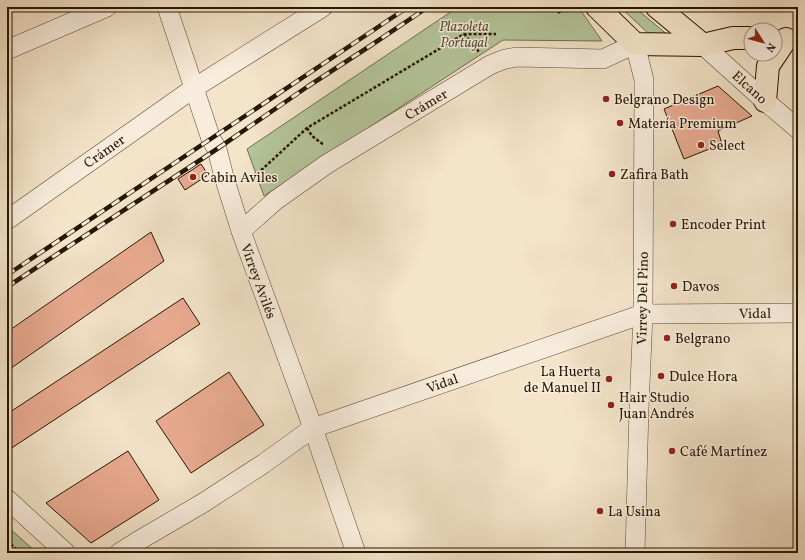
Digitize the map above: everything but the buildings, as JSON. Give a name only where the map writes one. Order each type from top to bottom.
[{"type":"main road","points":[[597,7],[635,44],[703,45],[733,38],[743,38]]},
{"type":"main road","points":[[657,7],[703,45]]},
{"type":"main road","points":[[765,101],[768,66],[786,39]]},
{"type":"street","points":[[7,50],[107,7]]},
{"type":"street","name":"Virrey Avilés","points":[[167,7],[211,139],[218,149],[224,177],[241,231],[313,428],[356,553]]},
{"type":"street","name":"Crámer","points":[[7,220],[194,88],[323,7]]},
{"type":"street","name":"Crámer","points":[[241,231],[276,200],[327,164],[490,65],[505,59],[517,57],[603,59],[635,44]]},
{"type":"street","name":"Virrey Del Pino","points":[[635,44],[644,80],[643,314],[635,553]]},
{"type":"street","name":"Elcano","points":[[703,45],[798,129]]},
{"type":"street","name":"Vidal","points":[[120,553],[203,503],[263,464],[313,428],[643,314],[798,313]]},
{"type":"street","points":[[7,499],[66,553]]},
{"type":"path","points":[[558,13],[566,7]]},
{"type":"path","points":[[224,177],[256,175],[307,128],[464,34],[496,34]]},
{"type":"path","points":[[307,128],[312,136],[327,148]]},
{"type":"path","points":[[7,541],[21,553]]},
{"type":"green space","name":"Plazoleta Portugal","points":[[458,7],[567,7],[570,11],[579,8],[602,41],[503,40],[264,196],[247,149]]},
{"type":"green space","points":[[620,7],[634,7],[669,36],[648,33]]},
{"type":"green space","points":[[7,526],[37,553],[7,553]]},
{"type":"railway","points":[[7,275],[408,7]]},
{"type":"railway","points":[[7,287],[217,149],[428,7]]},
{"type":"place","name":"Belgrano Design","points":[[606,99]]},
{"type":"place","name":"Matería Premium","points":[[620,123]]},
{"type":"place","name":"Select","points":[[701,145]]},
{"type":"place","name":"Zafira Bath","points":[[612,174]]},
{"type":"place","name":"Cabin Aviles","points":[[193,177]]},
{"type":"place","name":"Encoder Print","points":[[673,224]]},
{"type":"place","name":"Davos","points":[[674,286]]},
{"type":"place","name":"Belgrano","points":[[667,338]]},
{"type":"place","name":"Dulce Hora","points":[[661,376]]},
{"type":"place","name":"La Huerta de Manuel II","points":[[609,379]]},
{"type":"place","name":"Hair Studio Juan Andrés","points":[[611,405]]},
{"type":"place","name":"Café Martínez","points":[[672,451]]},
{"type":"place","name":"La Usina","points":[[600,511]]}]
